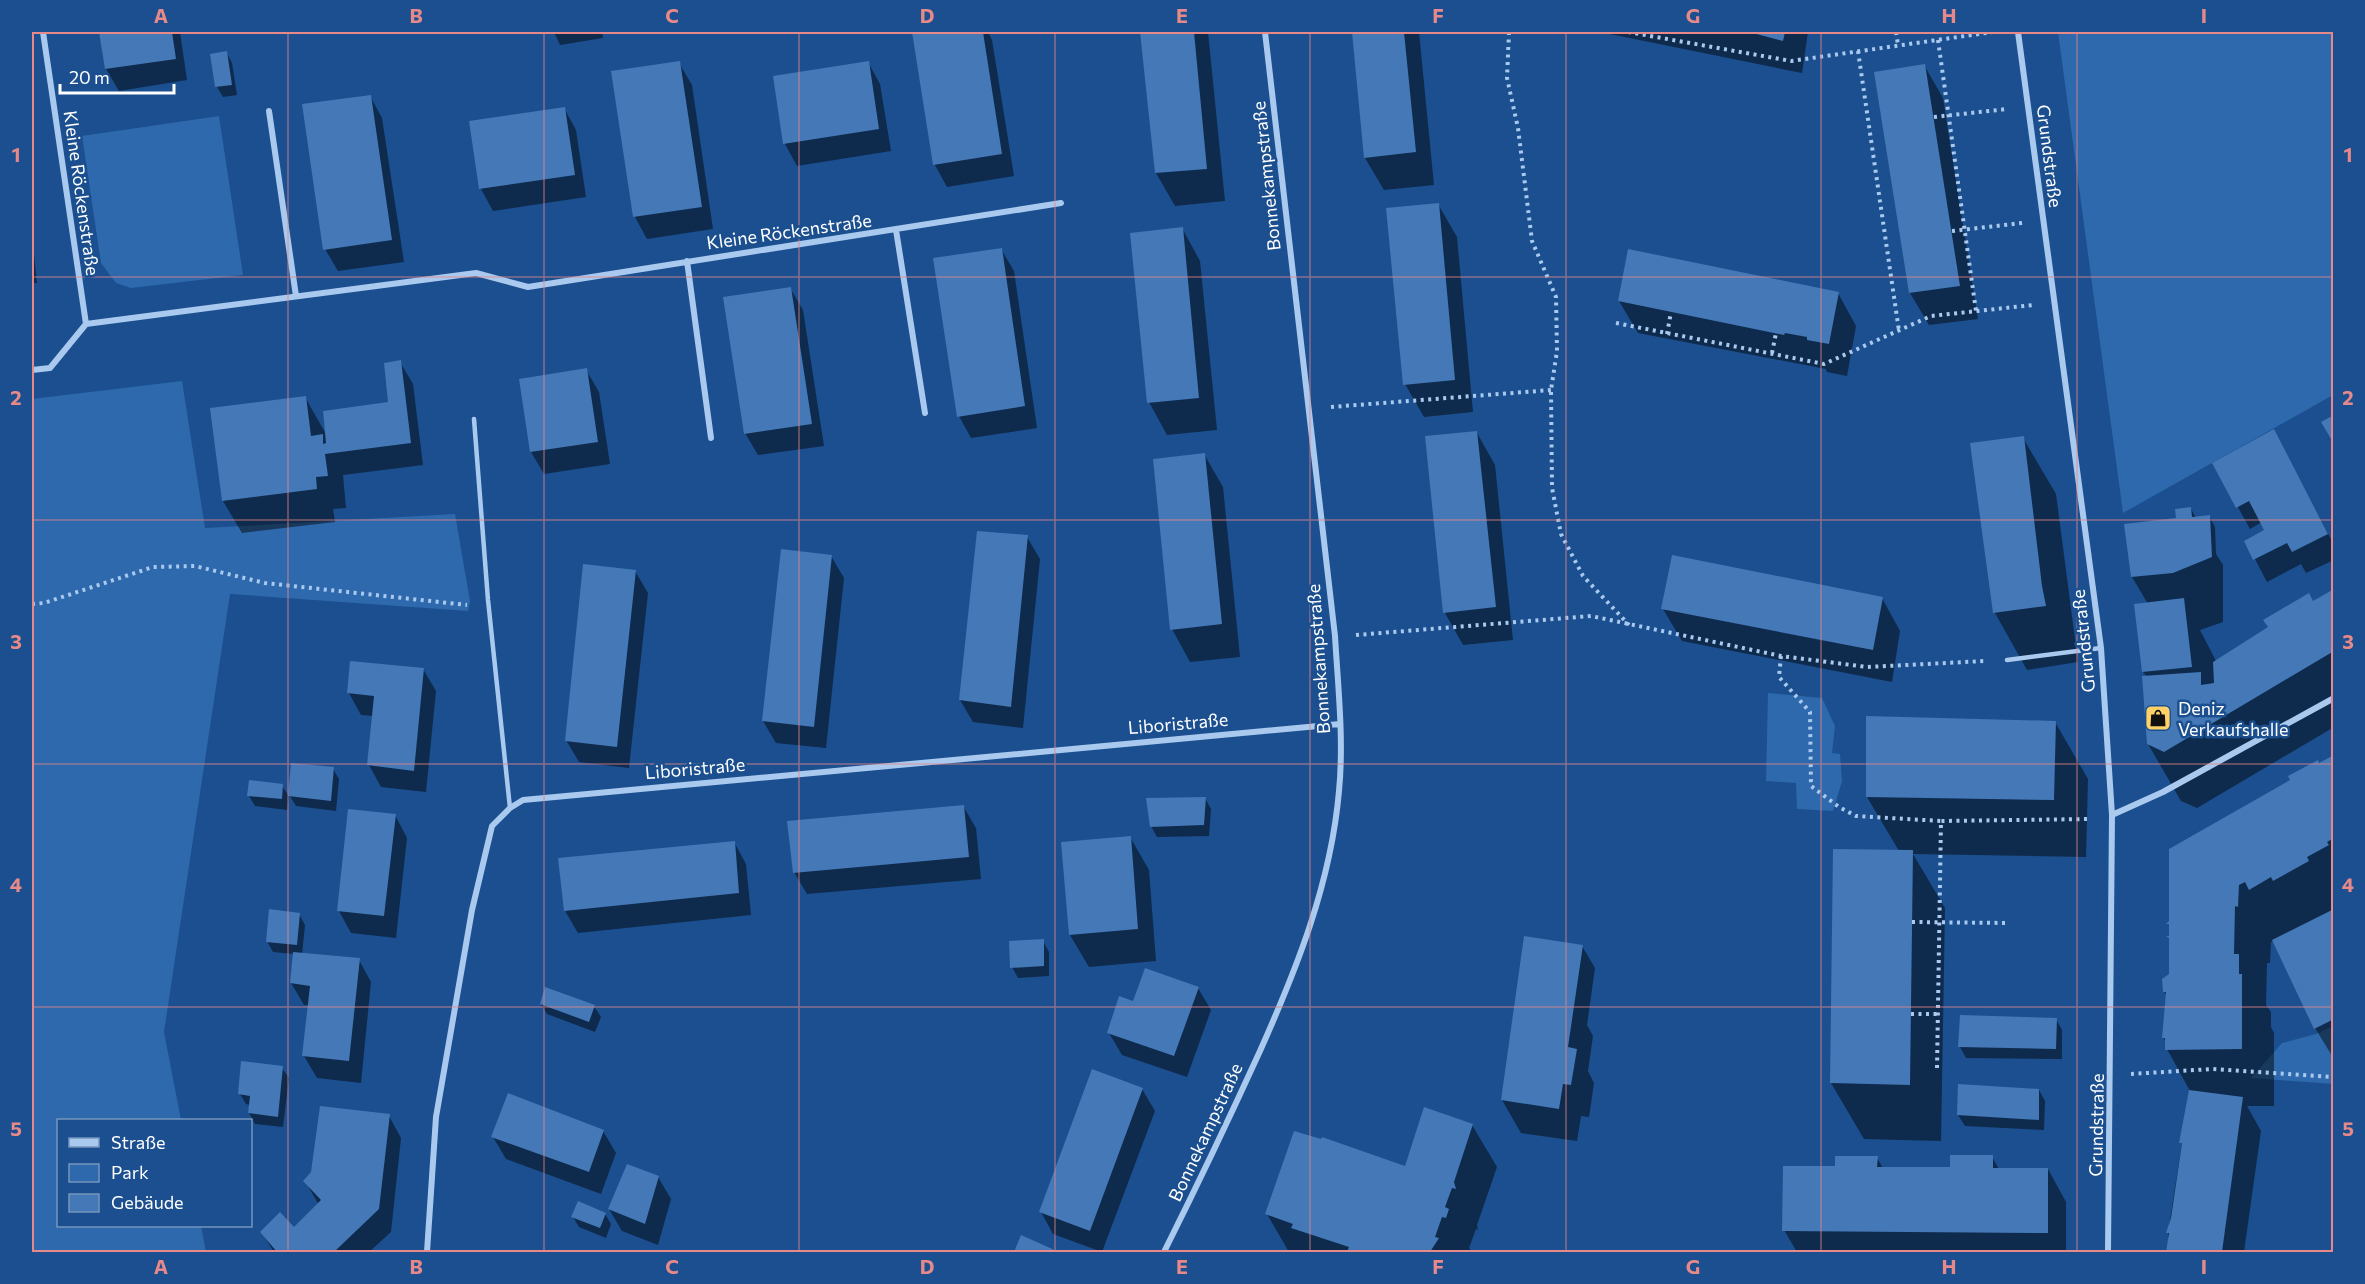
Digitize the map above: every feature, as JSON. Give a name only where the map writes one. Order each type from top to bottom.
[{"type":"street","name":"Kleine Röckenstraße","points":[[43,32],[86,324],[476,273],[528,287],[1061,203]]},
{"type":"street","name":"Bonnekampstraße","points":[[1164,1252],[1246,1081],[1295,971],[1314,915],[1339,791],[1340,724],[1335,636],[1265,32]]},
{"type":"street","name":"Grundstraße","points":[[2018,32],[2101,648],[2112,817],[2112,1075],[2108,1252]]},
{"type":"street","points":[[269,111],[296,296]]},
{"type":"street","name":"Kleine Röckenstraße","points":[[896,230],[925,413]]},
{"type":"street","name":"Kleine Röckenstraße","points":[[687,261],[711,438]]},
{"type":"street","points":[[32,370],[50,368],[86,324]]},
{"type":"street","points":[[2112,817],[2163,792],[2334,698]]},
{"type":"street","name":"Liboristraße","points":[[510,808],[523,800],[1340,724]]},
{"type":"street","points":[[427,1252],[436,1117],[472,910],[492,826],[510,808]]},
{"type":"lane","points":[[474,419],[489,608],[510,808]]},
{"type":"lane","points":[[2007,660],[2101,648]]},
{"type":"path","points":[[1509,32],[1507,78],[1518,128],[1532,241],[1556,297],[1557,351],[1551,390],[1552,488],[1561,534],[1582,576],[1630,625]]},
{"type":"path","points":[[1628,32],[1791,61],[1993,32]]},
{"type":"path","points":[[1896,32],[1898,45]]},
{"type":"path","points":[[1938,40],[1976,311]]},
{"type":"path","points":[[1858,51],[1899,331]]},
{"type":"path","points":[[1934,117],[2028,107]]},
{"type":"path","points":[[1952,231],[2043,220]]},
{"type":"path","points":[[1616,323],[1824,364],[1931,316],[2054,303]]},
{"type":"path","points":[[1667,333],[1671,312]]},
{"type":"path","points":[[1772,353],[1776,333]]},
{"type":"path","points":[[1307,409],[1551,390]]},
{"type":"path","points":[[32,604],[44,603],[153,567],[195,566],[265,583],[489,608]]},
{"type":"path","points":[[1335,636],[1591,616],[1781,656],[1867,667],[2007,660]]},
{"type":"path","points":[[1781,656],[1779,677],[1810,712],[1811,786],[1839,807],[1856,816],[1941,821],[2112,817]]},
{"type":"path","points":[[1937,1068],[1941,821]]},
{"type":"path","points":[[1912,922],[2008,923]]},
{"type":"path","points":[[1911,1014],[1938,1014]]},
{"type":"path","points":[[2112,1075],[2212,1069],[2334,1077]]},
{"type":"green space","points":[[2058,32],[2333,32],[2333,395],[2123,513]]},
{"type":"green space","points":[[219,116],[243,275],[131,288],[116,283],[101,263],[82,136]]},
{"type":"green space","points":[[182,381],[205,528],[455,514],[470,601],[468,611],[230,594],[164,1032],[181,1119],[57,1119],[57,1227],[201,1227],[206,1252],[32,1252],[32,399]]},
{"type":"green space","points":[[1768,693],[1822,698],[1835,726],[1832,753],[1840,754],[1842,781],[1833,811],[1797,809],[1796,783],[1766,781]]},
{"type":"green space","points":[[2333,1026],[2333,1084],[2251,1078],[2282,1043],[2316,1034]]},
{"type":"building","points":[[99,32],[172,32],[176,59],[105,69]]},
{"type":"building","points":[[912,32],[983,32],[1002,154],[933,165]]},
{"type":"building","points":[[1140,32],[1194,32],[1207,169],[1155,173]]},
{"type":"building","points":[[1352,32],[1404,32],[1416,152],[1364,158]]},
{"type":"building","points":[[1749,32],[1785,32],[1783,41]]},
{"type":"building","points":[[227,51],[232,85],[215,87],[210,54]]},
{"type":"building","points":[[680,61],[702,207],[633,217],[611,71]]},
{"type":"building","points":[[869,61],[879,129],[783,144],[773,76]]},
{"type":"building","points":[[1925,64],[1960,286],[1909,293],[1874,72]]},
{"type":"building","points":[[371,95],[392,240],[323,250],[302,104]]},
{"type":"building","points":[[565,107],[575,175],[479,189],[469,121]]},
{"type":"building","points":[[1439,203],[1455,380],[1403,385],[1386,208]]},
{"type":"building","points":[[1183,227],[1199,398],[1147,403],[1130,233]]},
{"type":"building","points":[[1002,248],[1025,406],[957,417],[933,258]]},
{"type":"building","points":[[1628,249],[1839,292],[1829,344],[1807,340],[1807,337],[1785,333],[1784,335],[1618,301]]},
{"type":"building","points":[[791,287],[812,424],[744,434],[723,297]]},
{"type":"building","points":[[401,360],[411,443],[325,454],[328,476],[316,477],[317,489],[222,501],[210,408],[306,396],[311,436],[323,434],[323,444],[326,443],[323,411],[388,402],[384,363]]},
{"type":"building","points":[[587,368],[598,442],[530,452],[519,379]]},
{"type":"building","points":[[2334,415],[2334,444],[2321,422]]},
{"type":"building","points":[[2274,429],[2328,534],[2292,552],[2287,543],[2253,560],[2244,541],[2264,530],[2249,501],[2236,508],[2212,463]]},
{"type":"building","points":[[1477,431],[1496,607],[1443,613],[1425,436]]},
{"type":"building","points":[[2024,436],[2046,606],[1993,613],[1970,443]]},
{"type":"building","points":[[1205,453],[1222,624],[1170,630],[1153,459]]},
{"type":"building","points":[[2191,507],[2192,517],[2210,515],[2212,557],[2173,573],[2131,577],[2124,524],[2176,518],[2175,509]]},
{"type":"building","points":[[977,531],[1028,535],[1011,707],[959,700]]},
{"type":"building","points":[[781,549],[832,555],[814,727],[762,721]]},
{"type":"building","points":[[1672,555],[1883,597],[1873,650],[1661,609]]},
{"type":"building","points":[[583,564],[636,570],[617,747],[565,741]]},
{"type":"building","points":[[2334,589],[2334,651],[2164,752],[2147,744],[2142,676],[2201,672],[2201,685],[2214,683],[2213,662],[2268,627],[2263,620],[2309,593],[2313,601]]},
{"type":"building","points":[[2184,598],[2192,667],[2142,672],[2134,604]]},
{"type":"building","points":[[350,661],[424,668],[414,771],[367,765],[374,696],[347,693]]},
{"type":"building","points":[[1866,716],[2056,721],[2054,800],[1866,797]]},
{"type":"building","points":[[2334,755],[2334,838],[2327,842],[2329,845],[2307,857],[2309,861],[2273,881],[2271,877],[2249,890],[2245,882],[2239,885],[2238,907],[2235,906],[2234,954],[2239,954],[2239,974],[2242,974],[2242,1049],[2165,1050],[2165,1038],[2162,1038],[2166,992],[2163,992],[2162,979],[2169,974],[2169,938],[2166,936],[2169,936],[2169,924],[2166,924],[2169,921],[2169,849],[2290,780],[2288,776],[2318,760],[2319,763]]},
{"type":"building","points":[[291,763],[334,767],[331,801],[288,796]]},
{"type":"building","points":[[249,780],[283,784],[282,799],[247,796]]},
{"type":"building","points":[[1206,797],[1204,825],[1150,827],[1146,798]]},
{"type":"building","points":[[964,805],[969,857],[793,873],[787,821]]},
{"type":"building","points":[[348,809],[396,814],[384,916],[337,911]]},
{"type":"building","points":[[1131,836],[1138,929],[1069,935],[1061,842]]},
{"type":"building","points":[[735,841],[739,893],[564,911],[558,858]]},
{"type":"building","points":[[1833,849],[1913,850],[1910,1085],[1830,1083]]},
{"type":"building","points":[[269,909],[300,913],[297,945],[266,942]]},
{"type":"building","points":[[2334,909],[2334,1019],[2314,1029],[2272,940]]},
{"type":"building","points":[[1524,936],[1583,945],[1568,1047],[1577,1049],[1571,1085],[1563,1084],[1559,1109],[1501,1100]]},
{"type":"building","points":[[1044,939],[1044,966],[1010,968],[1009,941]]},
{"type":"building","points":[[293,952],[360,958],[349,1061],[302,1056],[310,986],[290,983]]},
{"type":"building","points":[[1145,968],[1199,987],[1174,1056],[1107,1033],[1119,996],[1133,1001]]},
{"type":"building","points":[[545,987],[595,1005],[589,1022],[540,1004]]},
{"type":"building","points":[[1960,1015],[2057,1018],[2056,1049],[1958,1047]]},
{"type":"building","points":[[241,1061],[283,1066],[278,1117],[248,1113],[250,1096],[238,1094]]},
{"type":"building","points":[[1092,1069],[1143,1088],[1090,1231],[1039,1212]]},
{"type":"building","points":[[1958,1084],[2039,1089],[2039,1120],[1957,1115]]},
{"type":"building","points":[[2189,1090],[2243,1097],[2222,1252],[2166,1252],[2169,1233],[2166,1233],[2171,1218],[2182,1143],[2179,1143]]},
{"type":"building","points":[[508,1093],[604,1130],[589,1172],[491,1137]]},
{"type":"building","points":[[320,1106],[390,1114],[379,1209],[334,1252],[277,1252],[260,1232],[280,1212],[294,1227],[321,1200],[303,1181],[311,1172]]},
{"type":"building","points":[[1424,1107],[1473,1124],[1454,1182],[1456,1189],[1452,1188],[1445,1207],[1449,1209],[1446,1218],[1442,1217],[1435,1237],[1439,1238],[1430,1252],[1347,1252],[1349,1247],[1291,1228],[1293,1224],[1265,1214],[1294,1131],[1321,1139],[1322,1137],[1405,1166]]},
{"type":"building","points":[[1950,1155],[1993,1155],[1993,1168],[2048,1168],[2048,1233],[1782,1231],[1783,1166],[1835,1166],[1835,1156],[1878,1156],[1877,1167],[1950,1167]]},
{"type":"building","points":[[627,1164],[659,1176],[645,1224],[608,1209]]},
{"type":"building","points":[[578,1201],[606,1213],[600,1228],[571,1217]]},
{"type":"building","points":[[1021,1235],[1059,1252],[1014,1252]]},
{"type":"place","name":"Deniz Verkaufshalle","points":[[2158,718]]}]
